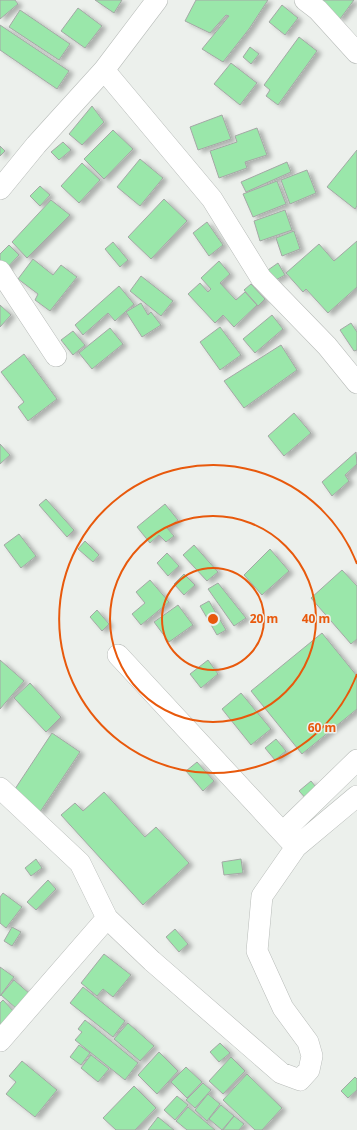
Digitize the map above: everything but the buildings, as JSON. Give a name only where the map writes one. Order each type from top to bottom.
[{"type":"street","points":[[0,190],[36,145],[104,70],[156,0]]},
{"type":"street","points":[[306,0],[318,10],[357,53]]},
{"type":"street","points":[[104,70],[212,199],[261,278],[327,346],[357,383]]},
{"type":"street","points":[[0,271],[56,356]]},
{"type":"street","points":[[118,655],[289,840]]},
{"type":"street","points":[[0,788],[80,863],[107,918],[152,961],[281,1073],[300,1080],[308,1070],[312,1056],[308,1042],[283,1008],[257,951],[262,896],[289,840],[357,760]]},
{"type":"street","points":[[289,840],[357,796]]},
{"type":"street","points":[[0,1041],[107,918]]}]
